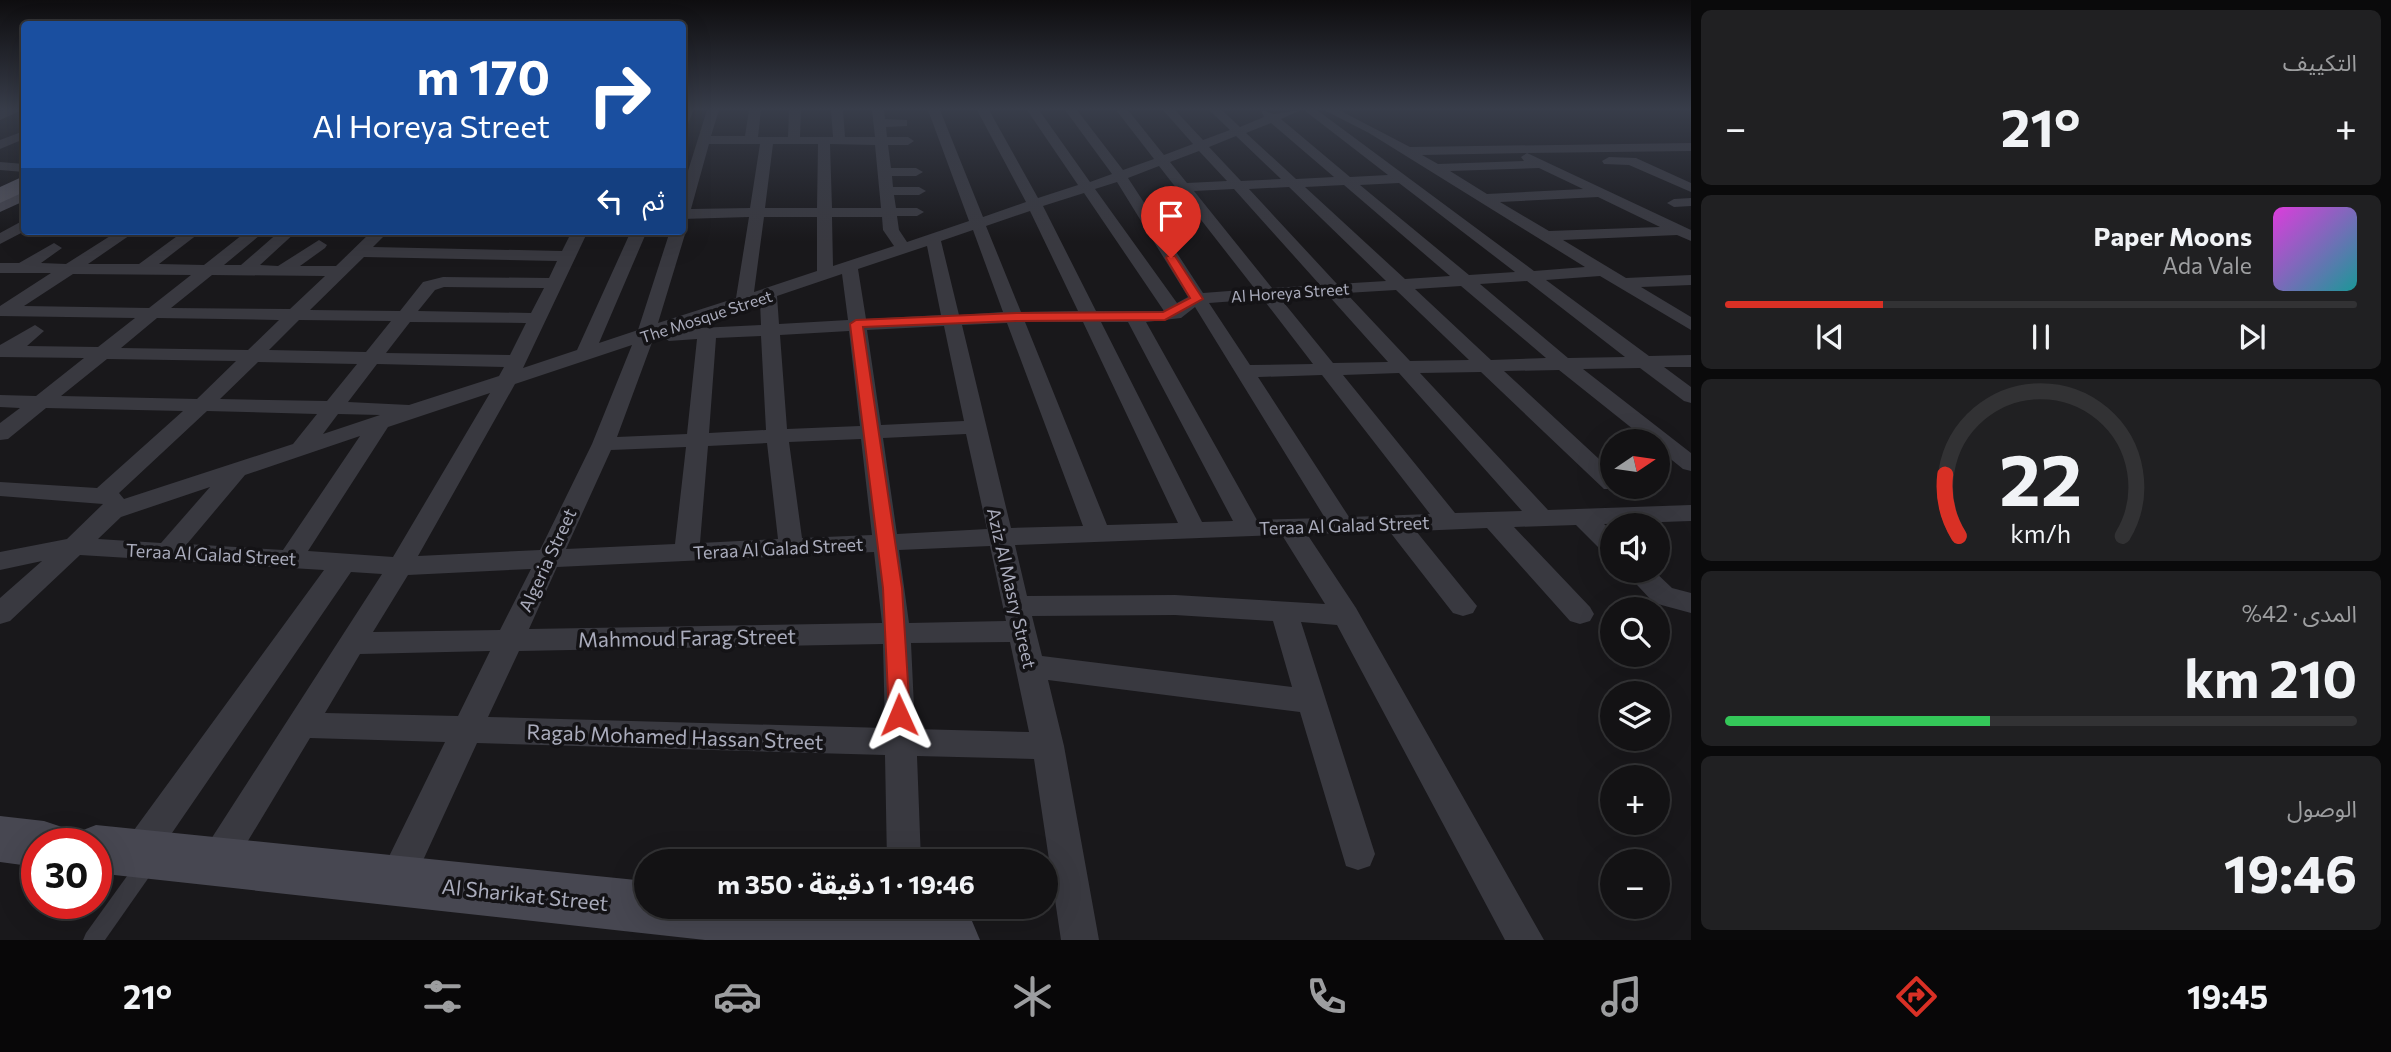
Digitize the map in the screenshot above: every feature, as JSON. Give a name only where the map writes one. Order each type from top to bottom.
[{"type":"main road","points":[[0,839],[21,841]]},
{"type":"main road","name":"Al Sharikat Street","points":[[129,853],[395,881],[682,926],[921,927]]},
{"type":"street","points":[[686,203],[700,154]]},
{"type":"street","points":[[744,303],[765,154]]},
{"type":"street","points":[[825,276],[824,212],[830,154]]},
{"type":"street","points":[[883,154],[891,230],[903,248]]},
{"type":"street","points":[[897,154],[902,156]]},
{"type":"street","points":[[952,154],[1098,534]]},
{"type":"street","points":[[1007,154],[1035,205],[1194,530]]},
{"type":"street","points":[[1063,154],[1175,314]]},
{"type":"street","points":[[1104,154],[1342,525]]},
{"type":"street","points":[[1158,154],[1265,294],[1448,521]]},
{"type":"street","name":"The Mosque Street","points":[[107,504],[236,471],[425,408],[511,371],[584,356],[1087,188],[1179,154]]},
{"type":"street","points":[[1210,154],[1542,518]]},
{"type":"street","points":[[1263,154],[1600,473]]},
{"type":"street","points":[[1314,154],[1564,364],[1691,464]]},
{"type":"street","points":[[1368,154],[1691,397]]},
{"type":"street","points":[[1413,154],[1691,325]]},
{"type":"street","points":[[1520,154],[1688,232]]},
{"type":"street","points":[[1435,168],[1633,162],[1691,188]]},
{"type":"street","points":[[0,166],[11,191]]},
{"type":"street","points":[[885,172],[916,172]]},
{"type":"street","points":[[1184,187],[1402,179]]},
{"type":"street","points":[[887,191],[919,191]]},
{"type":"street","points":[[1484,198],[1601,193]]},
{"type":"street","points":[[1674,203],[1691,202]]},
{"type":"street","points":[[686,214],[917,212]]},
{"type":"street","points":[[0,239],[21,228]]},
{"type":"street","points":[[1547,236],[1688,232]]},
{"type":"street","points":[[2,312],[122,235]]},
{"type":"street","points":[[140,271],[189,235]]},
{"type":"street","points":[[0,434],[252,235]]},
{"type":"street","points":[[244,271],[284,235]]},
{"type":"street","points":[[0,614],[75,546],[107,504],[201,406],[377,235]]},
{"type":"street","points":[[216,862],[400,566],[511,371],[578,235]]},
{"type":"street","points":[[584,356],[637,235]]},
{"type":"street","name":"Algeria Street","points":[[395,881],[603,444],[645,336],[677,235]]},
{"type":"street","name":"Aziz Al Masry Street","points":[[933,239],[1048,747],[1080,940]]},
{"type":"street","points":[[281,271],[319,246]]},
{"type":"street","points":[[21,268],[54,248]]},
{"type":"street","points":[[359,252],[568,256]]},
{"type":"street","points":[[0,268],[67,271],[339,271]]},
{"type":"street","points":[[850,268],[897,633],[904,849]]},
{"type":"street","name":"Al Horeya Street","points":[[1197,299],[1604,271]]},
{"type":"street","points":[[1624,284],[1691,280]]},
{"type":"street","points":[[299,450],[429,286],[443,282],[554,283]]},
{"type":"street","points":[[768,295],[777,436],[791,547]]},
{"type":"street","points":[[645,336],[1016,317],[1175,314],[1185,304],[1197,299]]},
{"type":"street","points":[[2,312],[537,318]]},
{"type":"street","points":[[1134,316],[1249,528]]},
{"type":"street","points":[[4,351],[36,331]]},
{"type":"street","points":[[687,552],[707,334]]},
{"type":"street","points":[[4,351],[373,358],[511,371]]},
{"type":"street","points":[[1242,371],[1691,361]]},
{"type":"street","points":[[0,401],[330,409],[425,408]]},
{"type":"street","points":[[289,559],[380,423]]},
{"type":"street","points":[[603,444],[975,427]]},
{"type":"street","points":[[167,552],[236,471]]},
{"type":"street","points":[[0,489],[107,504]]},
{"type":"street","points":[[1628,499],[1643,513]]},
{"type":"street","name":"Teraa Al Galad Street","points":[[1670,513],[1691,513]]},
{"type":"street","name":"Teraa Al Galad Street","points":[[0,561],[75,546],[400,566],[1000,537],[1600,516]]},
{"type":"street","points":[[1582,517],[1600,534]]},
{"type":"street","points":[[1493,520],[1580,614]]},
{"type":"street","points":[[1396,523],[1463,606]]},
{"type":"street","points":[[1289,527],[1346,615],[1525,940]]},
{"type":"street","points":[[129,853],[344,562]]},
{"type":"street","points":[[1650,583],[1663,596],[1691,603]]},
{"type":"street","name":"Mahmoud Farag Street","points":[[352,643],[897,633],[1162,605],[1346,615]]},
{"type":"street","points":[[1284,611],[1358,855]]},
{"type":"street","points":[[1029,666],[1310,701]]},
{"type":"street","name":"Ragab Mohamed Hassan Street","points":[[302,725],[1048,747]]},
{"type":"lane","points":[[93,940],[129,853]]},
{"type":"route","points":[[899,715],[897,633],[856,324],[1175,314],[1189,301],[1197,299],[1171,258]]}]
